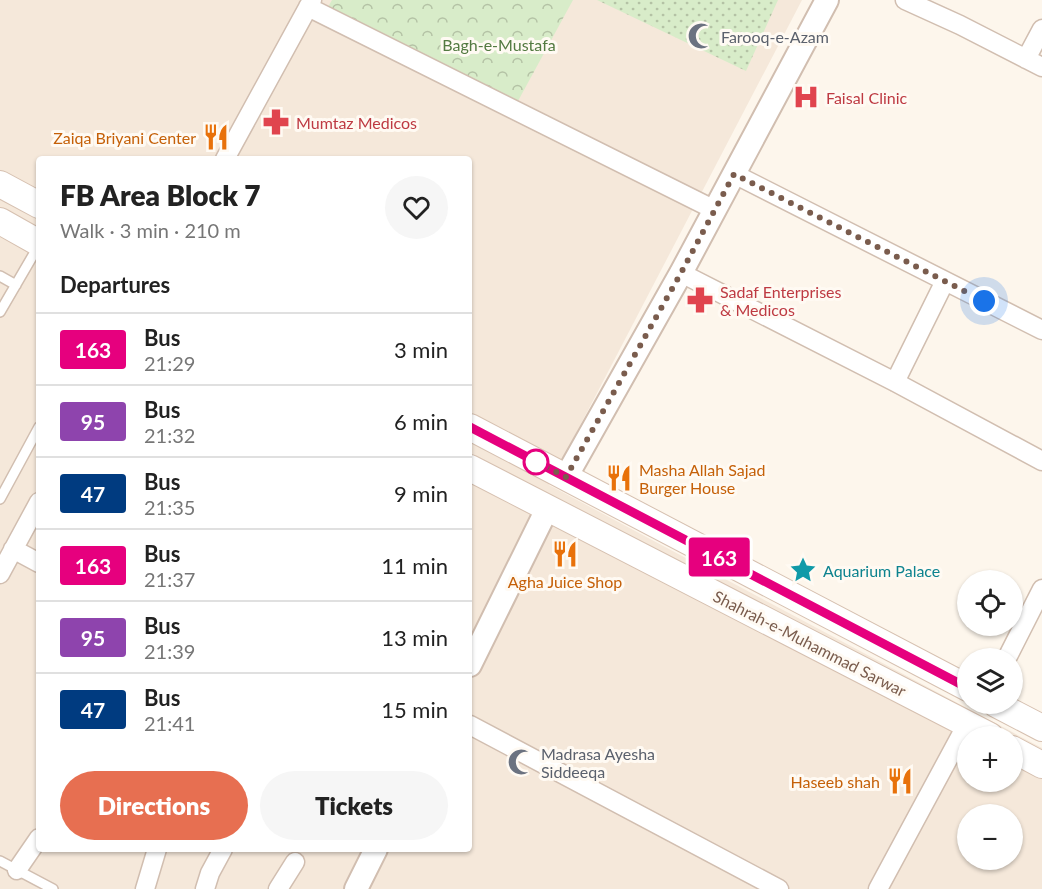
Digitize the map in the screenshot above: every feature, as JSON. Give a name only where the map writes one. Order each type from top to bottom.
[{"type":"main road","points":[[0,184],[36,203]]},
{"type":"main road","points":[[0,221],[36,242]]},
{"type":"main road","name":"Shahrah-e-Muhammad Sarwar","points":[[472,428],[957,682]]},
{"type":"main road","name":"Shahrah-e-Muhammad Sarwar","points":[[472,469],[971,726]]},
{"type":"main road","points":[[1015,714],[1042,728]]},
{"type":"main road","points":[[1023,755],[1042,765]]},
{"type":"street","points":[[566,477],[681,273],[827,0]]},
{"type":"street","points":[[905,0],[1042,67]]},
{"type":"street","points":[[227,156],[310,3],[715,210]]},
{"type":"street","points":[[1026,59],[1042,29]]},
{"type":"street","points":[[734,174],[1042,330]]},
{"type":"street","points":[[681,273],[895,382],[1042,461]]},
{"type":"street","points":[[895,382],[945,281]]},
{"type":"street","points":[[0,574],[36,507]]},
{"type":"street","points":[[472,661],[547,509]]},
{"type":"street","points":[[13,549],[36,561]]},
{"type":"street","points":[[1012,648],[1042,589]]},
{"type":"street","points":[[878,889],[967,724]]},
{"type":"street","points":[[472,726],[779,889]]},
{"type":"street","points":[[17,870],[36,842]]},
{"type":"street","points":[[145,889],[156,852]]},
{"type":"street","points":[[205,889],[210,873],[221,852]]},
{"type":"street","points":[[356,889],[374,852]]},
{"type":"street","points":[[278,889],[295,862]]},
{"type":"lane","points":[[0,312],[36,249]]},
{"type":"lane","points":[[0,276],[16,285]]},
{"type":"lane","points":[[0,499],[36,433]]},
{"type":"lane","points":[[0,861],[53,889]]},
{"type":"shaded area","points":[[0,0],[802,0],[549,485],[957,703],[957,714],[978,714],[1001,726],[957,726],[957,792],[1023,792],[1023,738],[1042,748],[1042,889],[0,889]]},
{"type":"green space","name":"Bagh-e-Mustafa","points":[[332,0],[573,0],[518,101],[328,7]]},
{"type":"green space","name":"Farooq-e-Azam","points":[[597,0],[778,0],[746,71]]},
{"type":"bus line","name":"163","points":[[472,428],[957,682]]},
{"type":"place","name":"Farooq-e-Azam","points":[[701,36]]},
{"type":"place","name":"Faisal Clinic","points":[[806,97]]},
{"type":"place","name":"Mumtaz Medicos","points":[[276,122]]},
{"type":"place","name":"Zaiqa Briyani Center","points":[[216,137]]},
{"type":"place","name":"Sadaf Enterprises & Medicos","points":[[700,300]]},
{"type":"place","name":"Masha Allah Sajad Burger House","points":[[619,478]]},
{"type":"place","name":"Agha Juice Shop","points":[[565,554]]},
{"type":"place","name":"Aquarium Palace","points":[[803,570]]},
{"type":"place","name":"Madrasa Ayesha Siddeeqa","points":[[521,762]]},
{"type":"place","name":"Haseeb shah","points":[[900,781]]},
{"type":"route","points":[[536,462],[527,457],[566,477],[734,174],[984,301]]}]
